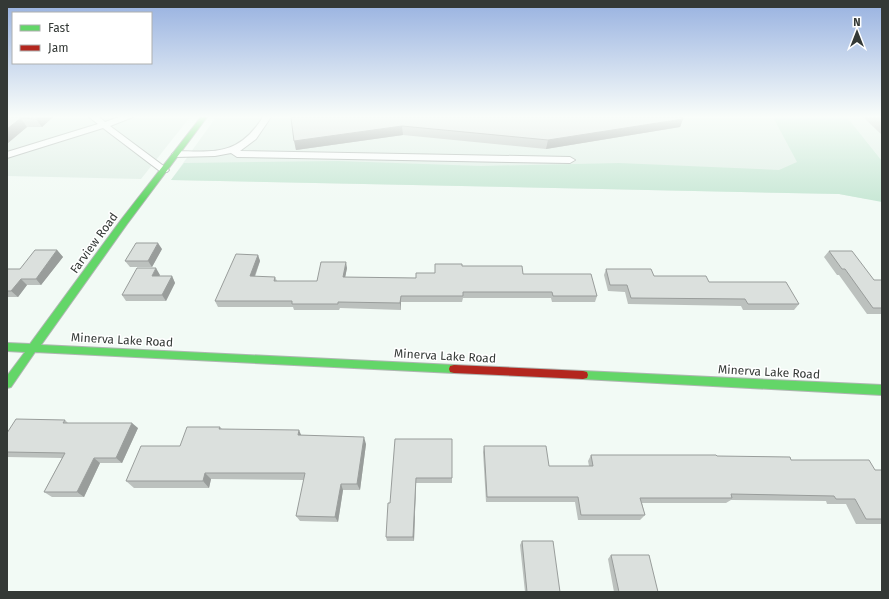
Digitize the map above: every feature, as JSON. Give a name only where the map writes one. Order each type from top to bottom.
[{"type":"street","name":"Farview Road","points":[[7,384],[124,222],[183,145]]},
{"type":"street","name":"Minerva Lake Road","points":[[7,347],[882,390]]},
{"type":"lane","points":[[7,155],[42,145]]},
{"type":"lane","points":[[130,145],[164,170]]},
{"type":"lane","points":[[176,154],[212,153],[233,149],[241,145]]},
{"type":"lane","points":[[233,149],[237,154],[570,160]]},
{"type":"shaded area","points":[[7,145],[168,145],[141,179],[7,176]]},
{"type":"shaded area","points":[[196,145],[831,145],[867,199],[839,194],[171,180]]},
{"type":"shaded area","points":[[869,145],[882,145],[882,161]]},
{"type":"green space","points":[[788,145],[869,145],[882,161],[882,202],[839,194],[171,180],[184,163],[338,161],[481,166],[619,163],[779,170],[797,162]]},
{"type":"building","points":[[136,243],[158,243],[148,261],[125,261]]},
{"type":"building","points":[[35,250],[57,250],[36,279],[21,279],[11,291],[7,291],[7,269],[20,269]]},
{"type":"building","points":[[829,251],[852,251],[874,280],[882,280],[882,308],[873,308],[845,269],[842,269]]},
{"type":"building","points":[[236,254],[258,255],[250,276],[275,277],[274,281],[317,281],[321,262],[346,262],[343,277],[416,278],[416,273],[435,273],[435,264],[462,264],[462,266],[522,266],[523,274],[591,274],[597,296],[553,296],[552,292],[463,292],[463,296],[401,296],[400,303],[338,302],[338,304],[292,304],[292,301],[215,301]]},
{"type":"building","points":[[137,268],[156,268],[152,276],[172,276],[162,295],[122,295]]},
{"type":"building","points":[[606,269],[651,269],[654,276],[706,276],[709,282],[786,282],[799,304],[748,304],[745,299],[631,298],[627,285],[610,285]]},
{"type":"building","points":[[16,419],[65,420],[63,423],[132,423],[116,458],[94,458],[77,492],[44,492],[65,453],[7,452],[7,433]]},
{"type":"building","points":[[187,427],[299,430],[298,435],[364,437],[357,484],[341,484],[335,517],[296,516],[305,473],[205,473],[203,481],[126,481],[141,446],[180,446]]},
{"type":"building","points":[[395,439],[452,439],[452,478],[416,478],[413,537],[386,537]]},
{"type":"building","points":[[484,446],[546,446],[549,466],[593,466],[591,455],[716,455],[790,457],[791,460],[869,460],[875,470],[882,470],[882,519],[866,519],[855,499],[836,499],[834,496],[731,494],[732,498],[640,498],[645,515],[581,515],[578,497],[487,497]]},
{"type":"building","points":[[522,541],[553,541],[560,592],[527,592]]},
{"type":"building","points":[[611,555],[649,555],[658,592],[619,592]]},
{"type":"traffic: fast","points":[[7,384],[124,222],[183,145]]},
{"type":"traffic: fast","points":[[7,347],[454,369]]},
{"type":"traffic: fast","points":[[583,375],[882,390]]},
{"type":"traffic: jam","points":[[454,369],[583,375]]}]
